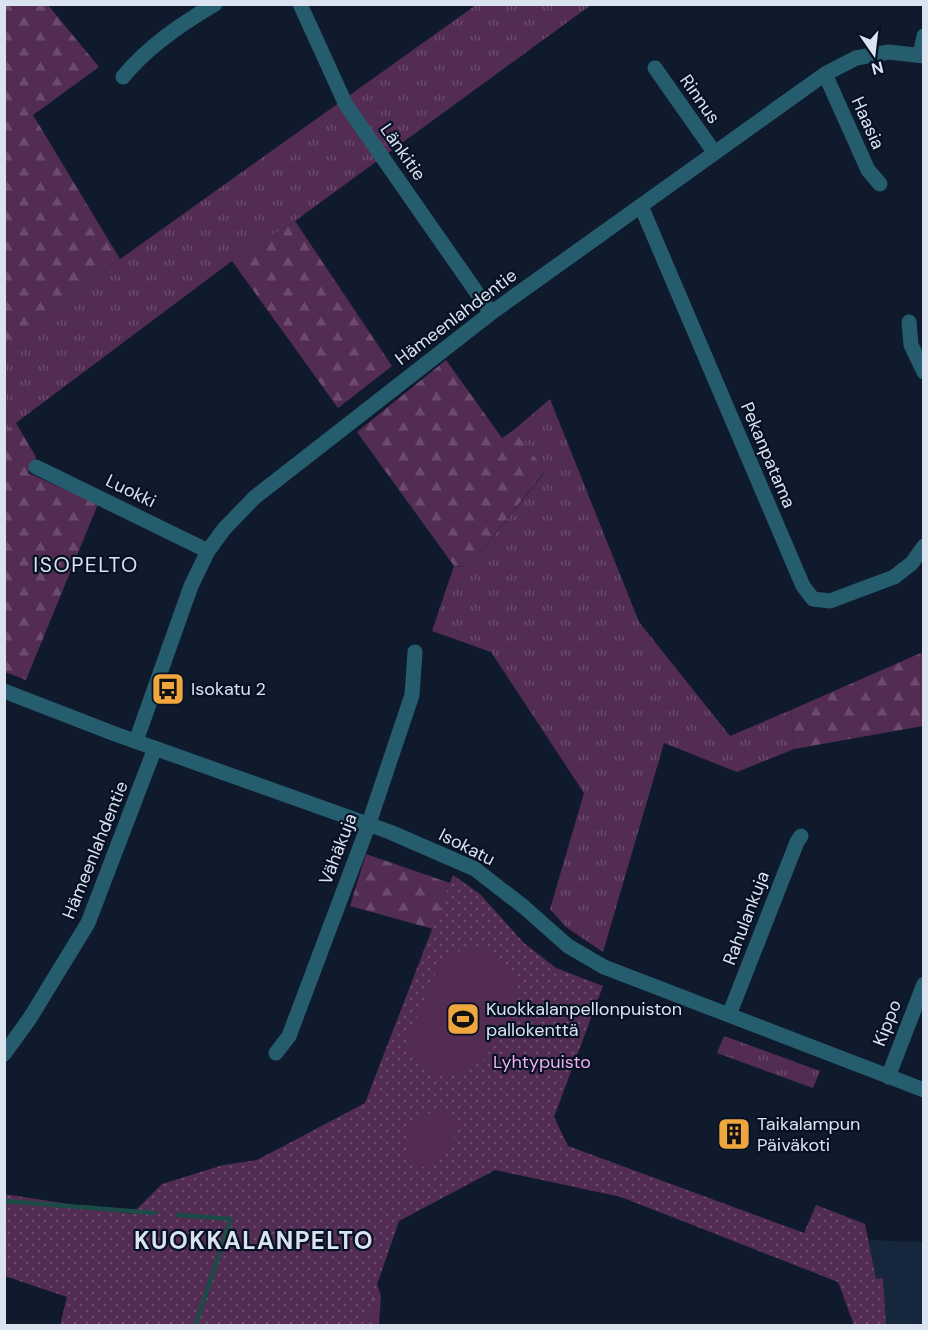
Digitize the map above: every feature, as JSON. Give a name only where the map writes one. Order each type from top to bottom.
[{"type":"street","points":[[123,77],[139,58],[215,4]]},
{"type":"street","name":"Länkitie","points":[[300,4],[346,105],[491,313]]},
{"type":"street","points":[[922,55],[924,36]]},
{"type":"street","name":"Hämeenlahdentie","points":[[136,741],[191,586],[208,551],[224,529],[255,497],[491,313],[825,74],[856,58],[888,52],[922,55]]},
{"type":"street","name":"Rinnus","points":[[654,68],[714,152]]},
{"type":"street","name":"Haasia","points":[[825,74],[867,170],[880,184]]},
{"type":"street","name":"Pekanpatama","points":[[641,206],[803,586],[813,599],[830,601],[894,577],[912,562],[924,546]]},
{"type":"street","points":[[909,322],[912,345],[924,372]]},
{"type":"street","name":"Luokki","points":[[36,467],[208,551]]},
{"type":"street","name":"Vähäkuja","points":[[276,1053],[289,1036],[368,826],[412,695],[415,652]]},
{"type":"street","name":"Isokatu","points":[[4,691],[368,826],[390,832],[475,869],[524,906],[568,946],[604,967],[924,1090]]},
{"type":"street","name":"Hämeenlahdentie","points":[[4,1053],[30,1018],[88,923],[155,748]]},
{"type":"street","name":"Rahulankuja","points":[[729,1015],[801,836]]},
{"type":"street","name":"Kippo","points":[[888,1077],[924,984]]},
{"type":"shaded area","points":[[868,1240],[923,1242],[923,1323],[886,1325],[883,1278],[876,1279]]},
{"type":"green space","points":[[5,4],[48,5],[99,67],[33,115],[120,259],[5,342]]},
{"type":"green space","points":[[476,5],[591,5],[295,221],[232,261],[5,431],[4,342]]},
{"type":"green space","points":[[295,221],[392,366],[338,408],[232,261]]},
{"type":"green space","points":[[446,360],[502,438],[515,429],[545,471],[469,567],[454,566],[357,432]]},
{"type":"green space","points":[[550,399],[639,622],[730,736],[791,710],[794,749],[737,772],[664,743],[603,952],[566,927],[550,909],[584,793],[491,652],[432,631],[454,566],[469,567],[545,472],[515,429]]},
{"type":"green space","points":[[16,423],[36,457],[28,473],[98,504],[26,680],[5,672],[4,431]]},
{"type":"green space","points":[[923,652],[923,726],[794,749],[791,710]]},
{"type":"green space","points":[[366,854],[450,883],[433,929],[350,906]]},
{"type":"green space","name":"Lyhtypuisto","points":[[453,875],[480,894],[524,943],[556,968],[603,986],[554,1117],[568,1146],[804,1233],[816,1205],[865,1224],[876,1279],[883,1278],[886,1325],[854,1325],[838,1282],[621,1197],[495,1170],[399,1221],[363,1325],[60,1325],[67,1297],[5,1276],[4,1194],[132,1214],[162,1184],[223,1165],[257,1160],[365,1103]]},
{"type":"green space","name":"Kuokkalanpellonpuiston pallokenttä","points":[[479,948],[500,958],[510,970],[517,990],[516,1005],[503,1034],[481,1062],[449,1075],[435,1074],[421,1068],[410,1050],[409,1035],[440,963],[456,952]]},
{"type":"green space","points":[[724,1036],[820,1071],[813,1088],[717,1053]]},
{"type":"green space","points":[[440,1112],[451,1118],[454,1127],[453,1138],[448,1150],[439,1159],[430,1166],[420,1167],[408,1156],[407,1143],[410,1130],[422,1116]]},
{"type":"green space","points":[[377,1284],[381,1296],[379,1325],[333,1326]]},
{"type":"waterway","points":[[4,1201],[155,1213]]},
{"type":"waterway","points":[[178,1215],[231,1219],[195,1326]]},
{"type":"place","name":"Isokatu 2","points":[[168,689]]},
{"type":"place","name":"Kuokkalanpellonpuiston pallokenttä","points":[[463,1019]]},
{"type":"place","name":"Taikalampun Päiväkoti","points":[[734,1134]]},
{"type":"district","name":"ISOPELTO","points":[[86,565]]},
{"type":"district","name":"KUOKKALANPELTO","points":[[254,1240]]}]
